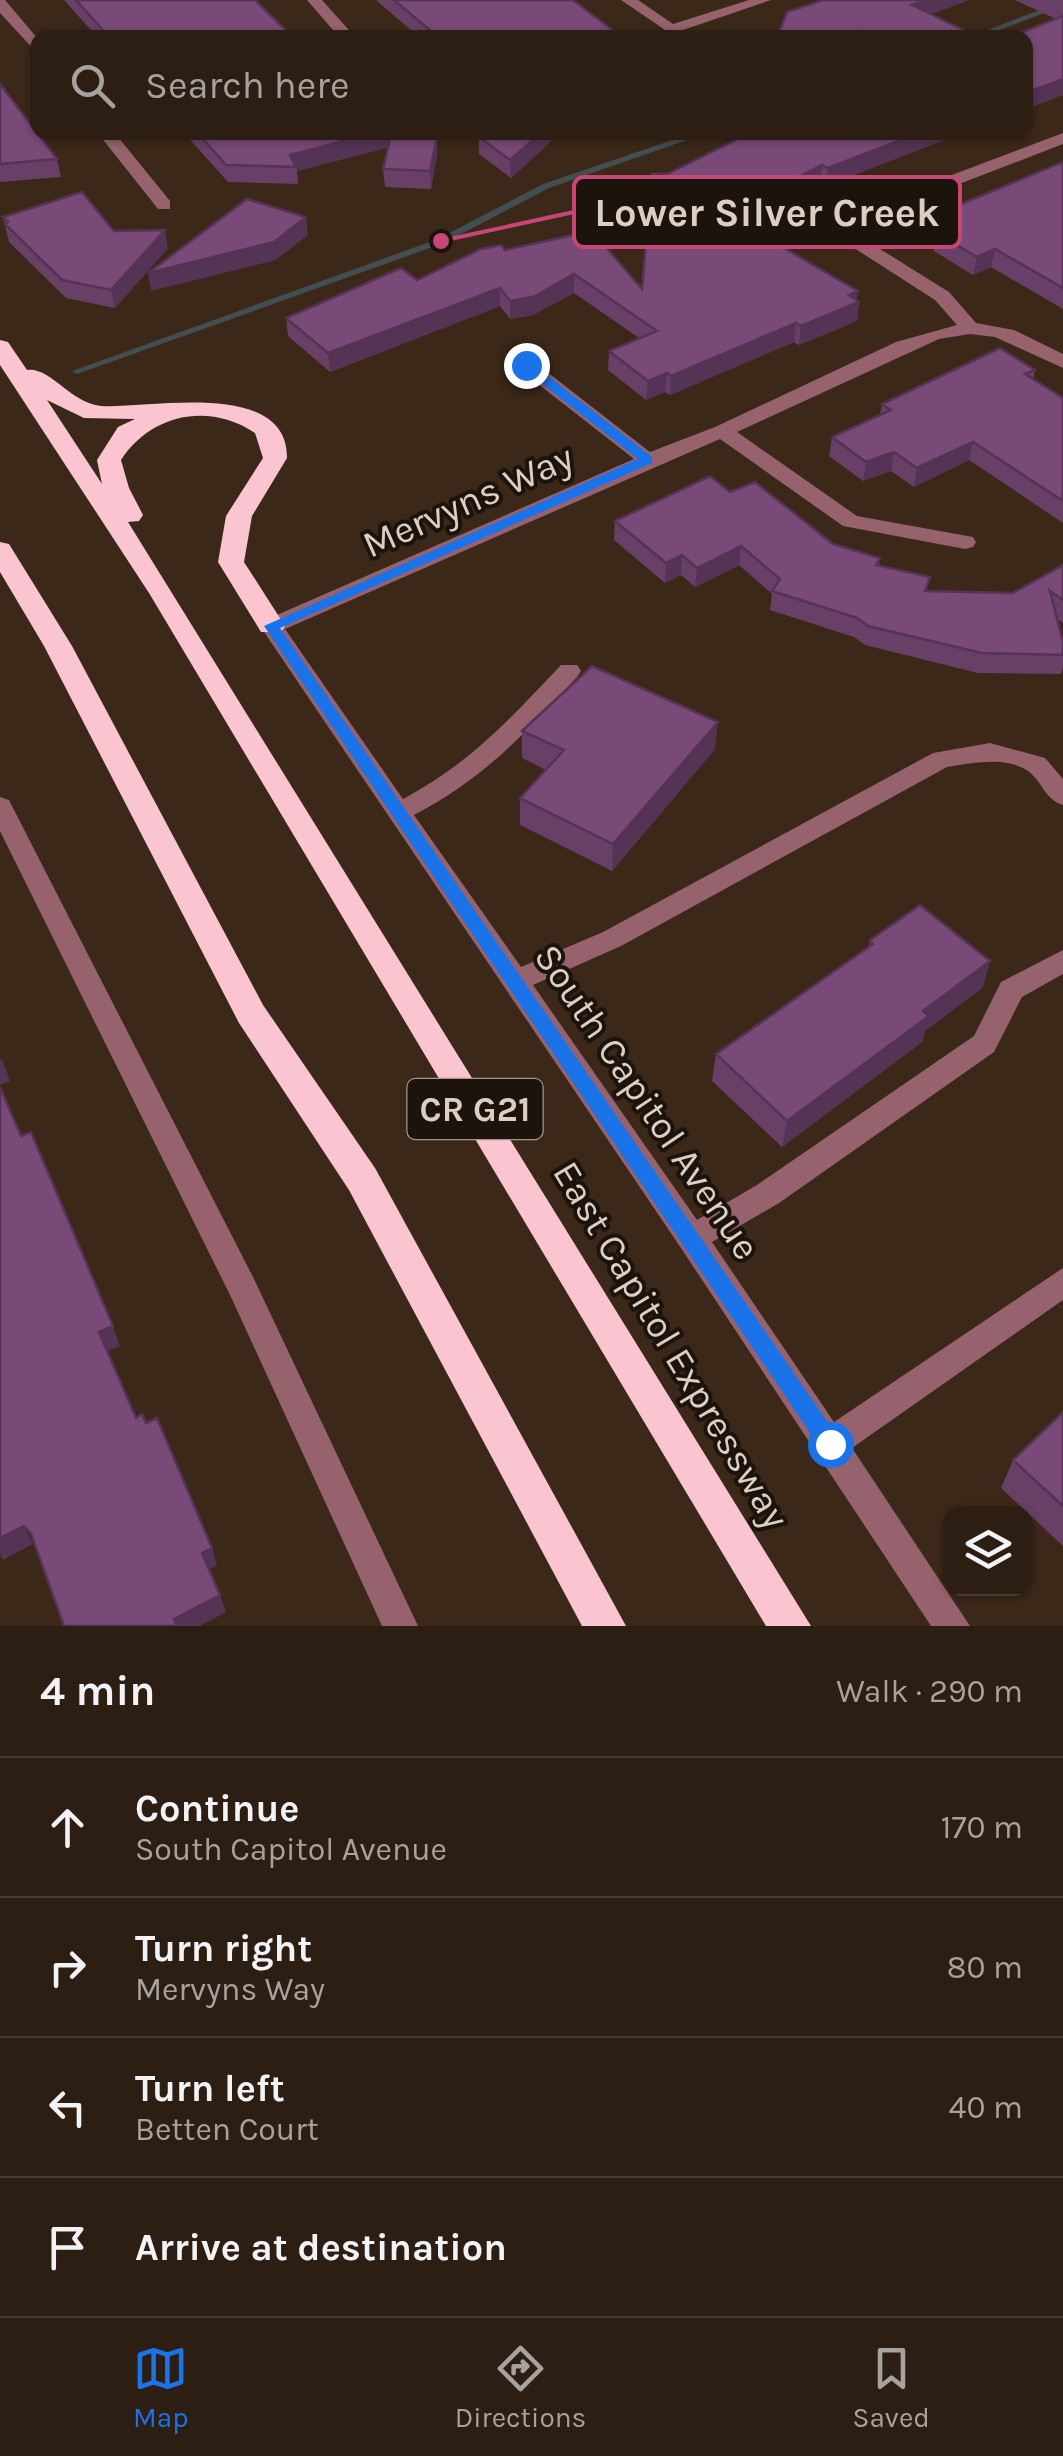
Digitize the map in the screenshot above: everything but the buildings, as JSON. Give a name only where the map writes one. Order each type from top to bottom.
[{"type":"highway","points":[[2,349],[66,403],[85,411],[104,414],[193,408],[239,415],[267,433],[275,447],[272,467],[244,506],[231,544],[230,562],[271,626]]},
{"type":"highway","name":"East Capitol Expressway","points":[[2,349],[161,592],[790,1626]]},
{"type":"highway","points":[[161,592],[116,488],[109,460],[127,432],[150,420],[193,408]]},
{"type":"highway","points":[[0,550],[58,646],[252,1014],[362,1178],[605,1626]]},
{"type":"street","points":[[314,0],[342,30]]},
{"type":"street","points":[[628,0],[670,28],[764,0]]},
{"type":"street","points":[[0,3],[30,40]]},
{"type":"street","points":[[1063,138],[860,216],[850,230],[857,242],[942,296],[970,328],[997,329],[1022,337],[1063,362]]},
{"type":"street","points":[[111,140],[164,205]]},
{"type":"street","name":"Mervyns Way","points":[[271,626],[722,431],[902,346],[935,334],[970,328]]},
{"type":"street","points":[[526,365],[648,460]]},
{"type":"street","points":[[722,431],[851,521],[965,542]]},
{"type":"street","name":"South Capitol Avenue","points":[[271,626],[692,1238],[952,1626]]},
{"type":"street","points":[[400,812],[450,785],[492,752],[569,671]]},
{"type":"street","points":[[516,981],[612,939],[942,759],[990,752],[1036,764],[1063,796]]},
{"type":"street","points":[[0,806],[242,1287],[400,1626]]},
{"type":"street","points":[[692,1238],[768,1194],[984,1044],[1011,990],[1063,961]]},
{"type":"street","points":[[830,1444],[1063,1282]]},
{"type":"waterway","points":[[991,30],[1063,3]]},
{"type":"waterway","points":[[77,371],[441,241],[546,186],[682,140]]},
{"type":"place","name":"Lower Silver Creek","points":[[441,241]]},
{"type":"route","points":[[526,365],[648,460],[271,626],[830,1444]]}]
